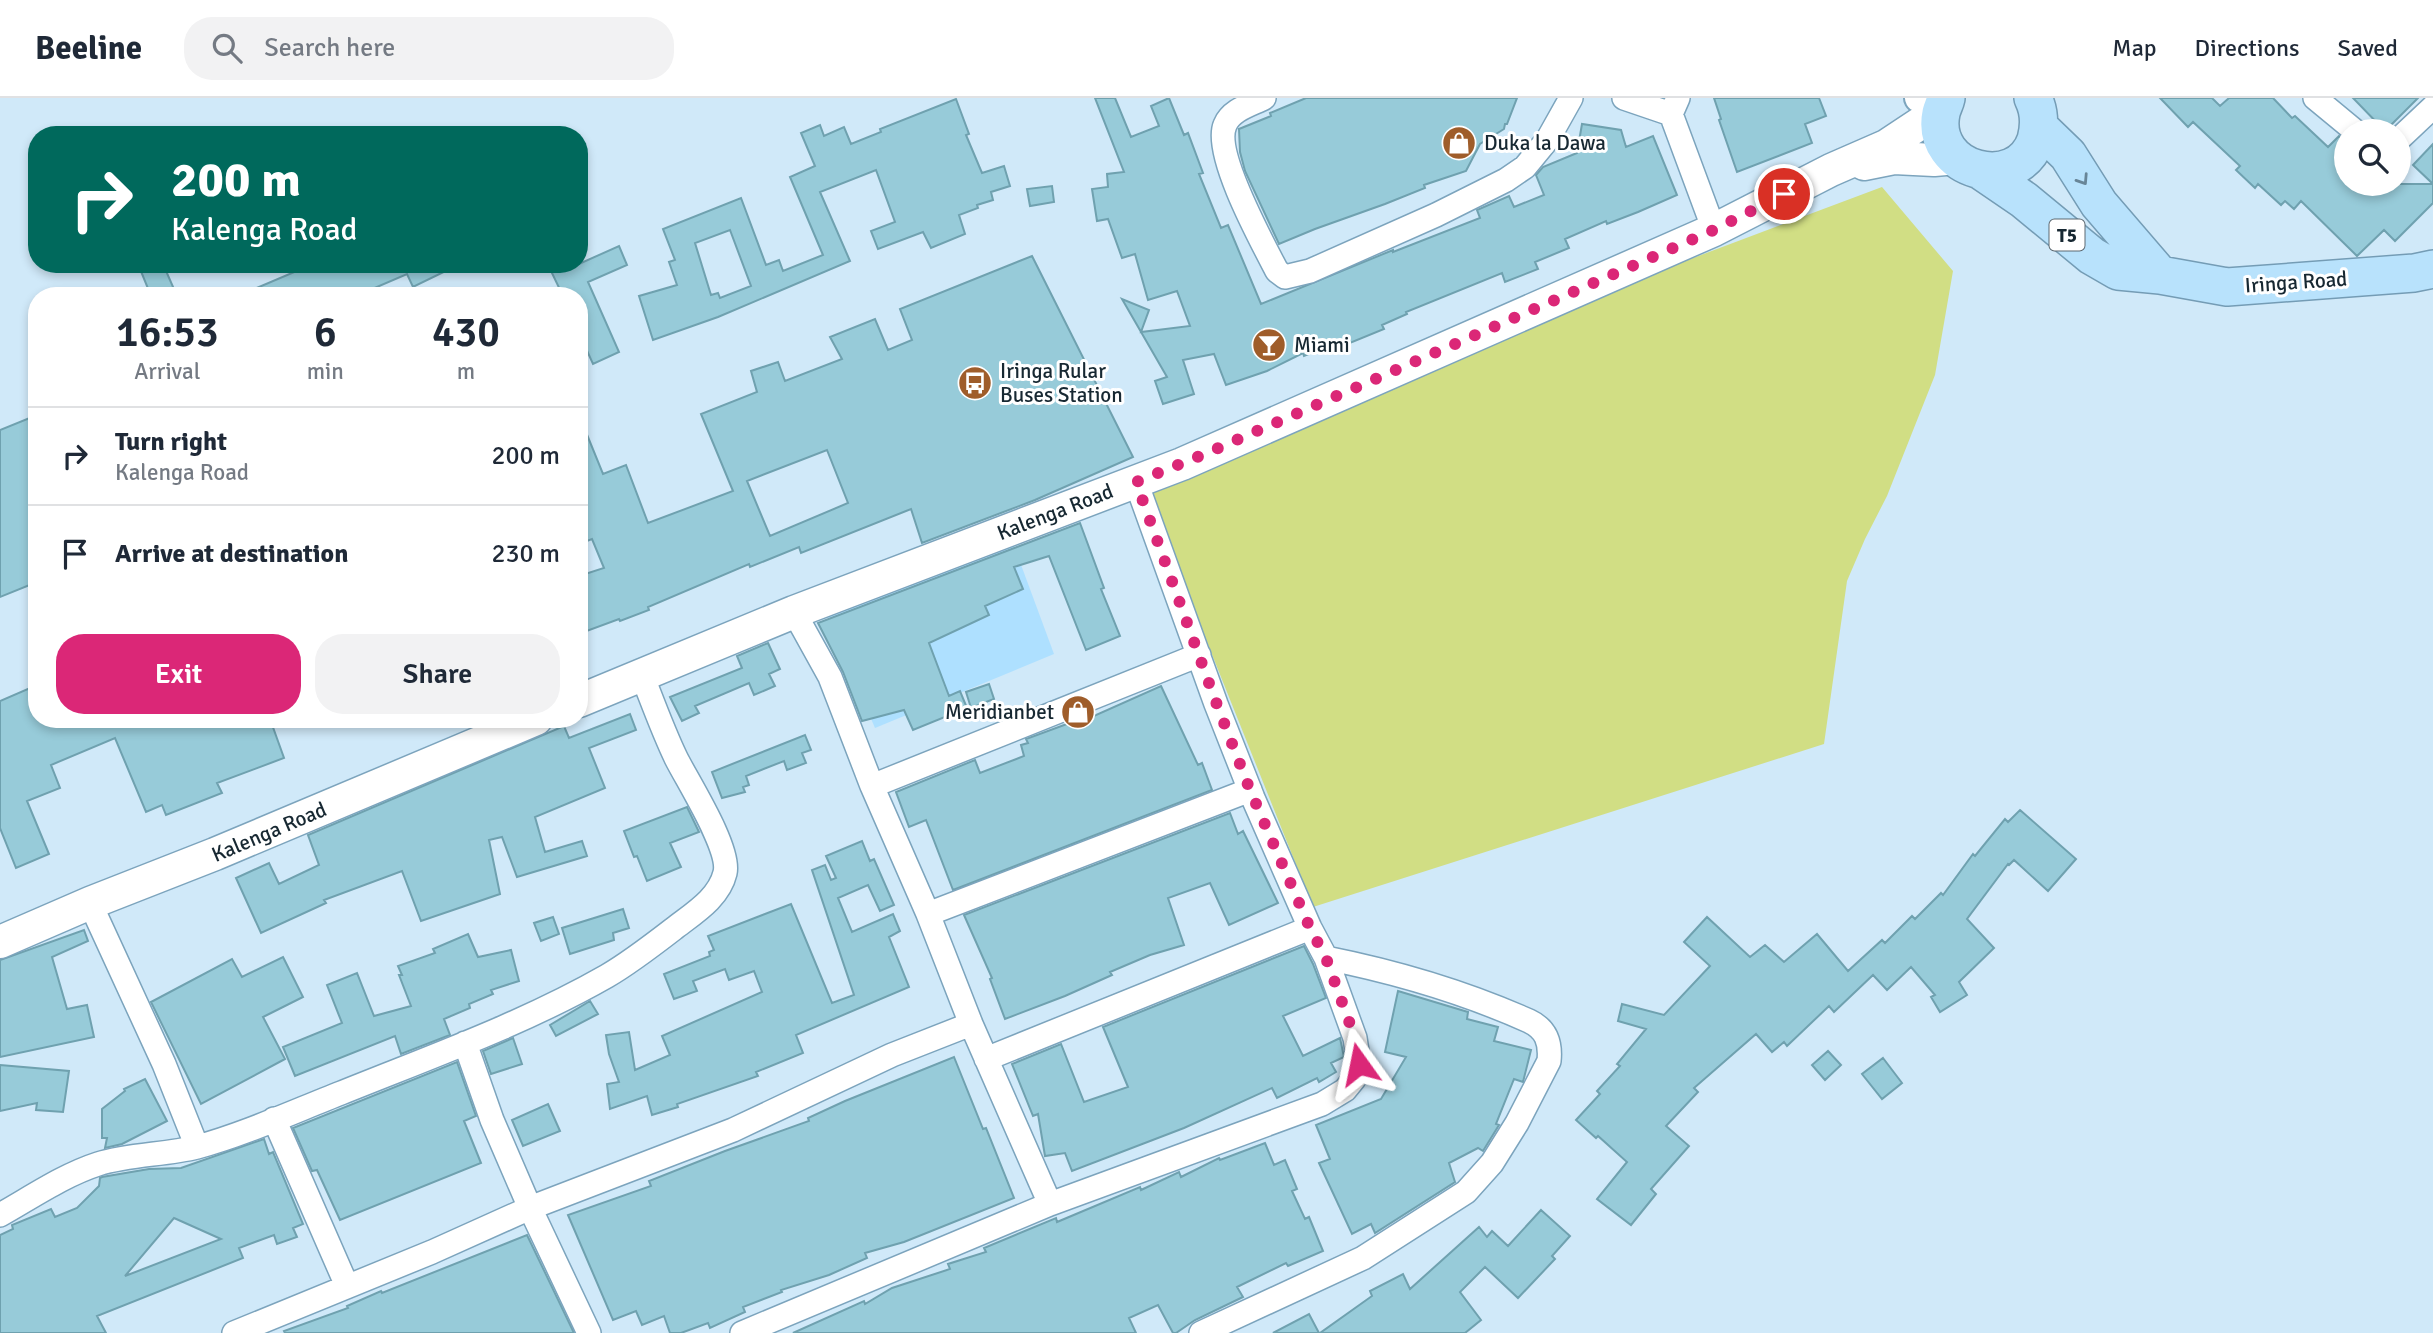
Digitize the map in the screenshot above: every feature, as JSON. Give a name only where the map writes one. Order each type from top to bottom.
[{"type":"highway","name":"T5","points":[[1938,103],[1941,134],[1949,152],[2024,200],[2092,256],[2118,271],[2160,275]]},
{"type":"highway","name":"T5","points":[[1970,165],[2003,170],[2020,162],[2033,146],[2039,108]]},
{"type":"highway","name":"T5","points":[[2039,108],[2099,204],[2160,275]]},
{"type":"highway","name":"Iringa Road","points":[[2160,275],[2227,287],[2413,273],[2433,269]]},
{"type":"main road","name":"Kalenga Road","points":[[588,697],[794,612],[1194,458],[1714,230],[1831,170],[1886,146],[1938,103]]},
{"type":"main road","name":"Kalenga Road","points":[[1831,170],[1894,158],[1970,165]]},
{"type":"main road","name":"Kalenga Road","points":[[0,943],[90,902],[215,855],[515,728]]},
{"type":"street","points":[[1264,98],[1235,111],[1226,122],[1221,138],[1234,181],[1247,211],[1277,271],[1285,277],[1310,271],[1436,215],[1506,180],[1525,167],[1548,139],[1571,98]]},
{"type":"street","points":[[1623,98],[1675,106],[1714,230]]},
{"type":"street","points":[[2315,98],[2340,119]]},
{"type":"street","points":[[2411,128],[2433,107]]},
{"type":"street","points":[[742,1333],[1050,1204],[1322,1104],[1345,1090],[1354,1079],[1359,1064],[1355,1038],[1326,958],[1310,928],[1250,790],[1136,482]]},
{"type":"street","points":[[794,612],[830,677],[872,786],[928,914],[971,1024],[1050,1204]]},
{"type":"street","points":[[872,786],[1199,655]]},
{"type":"street","points":[[0,1215],[99,1164],[197,1147],[465,1043],[557,1002],[608,975],[643,953],[696,912],[711,899],[720,884],[725,872],[724,858],[715,833],[658,717],[642,675]]},
{"type":"street","points":[[928,914],[1250,790]]},
{"type":"street","points":[[90,902],[164,1064],[197,1147]]},
{"type":"street","points":[[986,1059],[1310,928]]},
{"type":"street","points":[[1201,1333],[1363,1258],[1466,1192],[1492,1163],[1517,1123],[1549,1061],[1548,1037],[1543,1030],[1528,1021],[1425,982],[1326,958]]},
{"type":"street","points":[[234,1333],[432,1252],[530,1208],[733,1130],[892,1055],[971,1024]]},
{"type":"street","points":[[465,1043],[492,1120],[589,1333]]},
{"type":"street","points":[[274,1119],[347,1286]]},
{"type":"shaded area","points":[[1003,516],[1054,654],[875,728],[819,596]]},
{"type":"green space","points":[[1882,187],[1953,271],[1935,375],[1887,496],[1847,581],[1824,744],[1313,907],[1137,467]]},
{"type":"building","points":[[1095,98],[1115,98],[1131,137],[1159,126],[1151,106],[1169,98],[1184,135],[1188,133],[1203,173],[1199,174],[1221,228],[1228,225],[1261,304],[1480,218],[1477,210],[1509,196],[1514,207],[1544,195],[1536,175],[1543,167],[1577,153],[1582,124],[1621,130],[1626,147],[1653,136],[1677,195],[1565,239],[1569,248],[1535,262],[1538,269],[1505,282],[1502,273],[1406,312],[1407,314],[1382,325],[1384,329],[1345,345],[1343,340],[1304,356],[1303,353],[1267,371],[1226,385],[1214,354],[1183,360],[1194,394],[1163,404],[1155,381],[1167,377],[1141,332],[1190,326],[1177,291],[1148,300],[1135,254],[1122,258],[1108,219],[1097,221],[1092,189],[1108,187],[1107,174],[1124,172]]},
{"type":"building","points":[[1306,98],[1517,98],[1504,129],[1480,144],[1466,171],[1424,185],[1425,188],[1279,244],[1245,171],[1240,152],[1239,129]]},
{"type":"building","points":[[1714,98],[1819,98],[1826,116],[1805,124],[1812,143],[1737,172]]},
{"type":"building","points":[[2160,98],[2212,98],[2220,106],[2229,98],[2273,98],[2292,118],[2295,116],[2328,147],[2334,141],[2334,196],[2411,196],[2411,184],[2433,184],[2433,203],[2395,241],[2384,230],[2357,256],[2301,201],[2294,209],[2285,201],[2281,205],[2258,184],[2255,188],[2236,170],[2240,166],[2193,122],[2188,127]]},
{"type":"building","points":[[2353,98],[2418,98],[2397,119],[2373,119]]},
{"type":"building","points":[[956,99],[969,134],[966,135],[982,173],[1004,166],[1010,186],[991,192],[993,200],[959,215],[965,234],[931,248],[923,232],[878,249],[871,231],[895,222],[876,170],[820,192],[850,261],[718,317],[653,340],[639,296],[677,285],[669,262],[675,260],[663,229],[741,198],[766,265],[779,260],[783,271],[823,255],[790,177],[815,166],[801,133],[820,125],[824,136],[844,127],[851,144],[881,132],[880,129]],"holes":[[[730,230],[751,286],[720,298],[718,293],[711,295],[695,243]]]},
{"type":"building","points":[[2433,144],[2433,184],[2413,165]]},
{"type":"building","points":[[1052,186],[1054,202],[1030,206],[1027,189]]},
{"type":"building","points":[[619,246],[627,265],[588,282],[619,352],[593,364],[588,353],[588,287],[559,287],[552,273],[588,273],[588,260]]},
{"type":"building","points":[[1032,256],[1133,457],[1035,500],[922,543],[911,509],[801,553],[799,547],[750,567],[749,564],[648,607],[649,610],[588,631],[588,573],[604,568],[592,539],[588,541],[588,437],[603,474],[626,465],[648,523],[733,491],[701,414],[757,392],[751,371],[778,362],[785,381],[842,359],[830,337],[875,319],[888,350],[912,340],[900,309]],"holes":[[[827,450],[848,503],[770,536],[747,481]]]},
{"type":"building","points":[[142,273],[167,273],[173,287],[147,287]]},
{"type":"building","points":[[292,273],[442,273],[413,287],[407,274],[377,287],[259,287]]},
{"type":"building","points":[[1122,299],[1149,310],[1141,332]]},
{"type":"building","points":[[28,419],[28,586],[0,597],[0,430]]},
{"type":"building","points":[[1080,523],[1104,588],[1101,589],[1120,636],[1086,650],[1049,556],[1014,567],[1023,589],[985,606],[989,615],[929,643],[949,696],[960,691],[967,708],[913,730],[904,710],[862,721],[843,672],[818,623]]},
{"type":"building","points":[[768,643],[780,669],[769,674],[775,686],[754,695],[749,683],[695,706],[699,713],[682,721],[670,697],[742,668],[737,656]]},
{"type":"building","points":[[989,684],[994,699],[971,708],[966,692]]},
{"type":"building","points":[[1161,686],[1198,765],[1202,763],[1212,790],[953,890],[926,820],[909,827],[896,792],[975,760],[980,773],[1024,756],[1021,745],[1028,743],[1026,739],[1094,716]]},
{"type":"building","points":[[28,689],[28,728],[273,728],[284,758],[217,783],[222,793],[166,815],[162,805],[146,812],[115,738],[51,765],[60,788],[27,801],[49,854],[16,868],[0,828],[0,701]]},
{"type":"building","points":[[630,714],[636,730],[589,748],[605,788],[535,817],[545,852],[582,841],[587,856],[517,877],[502,837],[489,840],[500,894],[421,921],[402,871],[324,900],[326,903],[261,933],[236,878],[269,863],[279,884],[319,865],[308,835],[559,728],[565,728],[569,738]]},
{"type":"building","points":[[805,735],[811,750],[802,753],[806,763],[787,770],[784,761],[746,776],[749,785],[743,787],[745,792],[722,798],[712,772]]},
{"type":"building","points":[[687,807],[699,832],[670,843],[681,867],[647,881],[624,831]]},
{"type":"building","points":[[2020,810],[2076,859],[2048,891],[2014,860],[2008,864],[1967,919],[1994,948],[1959,982],[1967,995],[1940,1012],[1931,997],[1935,995],[1911,967],[1887,990],[1873,975],[1834,1012],[1829,1006],[1787,1046],[1784,1042],[1772,1052],[1756,1034],[1694,1088],[1698,1092],[1666,1126],[1689,1146],[1651,1189],[1656,1194],[1631,1225],[1597,1199],[1627,1162],[1576,1120],[1600,1094],[1597,1091],[1620,1066],[1617,1064],[1646,1029],[1618,1021],[1622,1004],[1664,1015],[1710,966],[1684,942],[1707,917],[1750,957],[1765,945],[1784,962],[1817,934],[1848,971],[1882,940],[1885,943],[1912,916],[1915,919],[1941,893],[1943,895],[1973,854],[1975,856],[2005,819],[2008,822]]},
{"type":"building","points":[[1230,813],[1238,834],[1243,831],[1278,903],[1229,925],[1210,883],[1168,898],[1184,945],[1150,955],[1065,996],[1005,1019],[990,979],[992,978],[964,915]]},
{"type":"building","points":[[862,841],[870,861],[874,859],[894,905],[880,911],[868,885],[838,898],[852,932],[893,914],[900,931],[889,937],[909,987],[796,1035],[803,1053],[756,1072],[758,1076],[652,1115],[647,1096],[610,1109],[607,1084],[619,1082],[609,1054],[606,1035],[629,1032],[635,1070],[670,1055],[662,1036],[762,992],[754,971],[729,980],[725,969],[693,981],[697,991],[674,999],[664,974],[710,956],[709,952],[714,950],[708,936],[791,904],[832,1003],[854,995],[812,870],[825,865],[831,880],[836,878],[826,856]]},
{"type":"building","points":[[623,909],[629,928],[613,933],[614,940],[570,954],[562,928]]},
{"type":"building","points":[[553,917],[559,934],[541,941],[534,923]]},
{"type":"building","points":[[84,930],[88,941],[52,957],[67,1009],[87,1005],[94,1037],[0,1057],[0,960]]},
{"type":"building","points":[[468,934],[478,957],[511,950],[519,981],[491,990],[493,994],[444,1019],[450,1035],[401,1054],[395,1036],[295,1076],[283,1047],[342,1023],[327,985],[357,973],[374,1016],[411,1006],[398,966],[435,953],[433,949]]},
{"type":"building","points":[[1304,946],[1326,998],[1283,1016],[1303,1056],[1340,1038],[1344,1057],[1331,1063],[1336,1072],[1319,1082],[1317,1078],[1277,1098],[1272,1088],[1184,1128],[1072,1171],[1065,1153],[1045,1156],[1038,1114],[1033,1116],[1012,1064],[1061,1044],[1084,1102],[1128,1087],[1103,1027]]},
{"type":"building","points":[[283,957],[303,997],[263,1017],[285,1059],[201,1104],[151,1002],[232,959],[242,977]]},
{"type":"building","points":[[1398,991],[1468,1012],[1467,1019],[1498,1027],[1494,1041],[1531,1050],[1523,1082],[1514,1079],[1496,1124],[1499,1125],[1483,1151],[1478,1148],[1449,1163],[1455,1182],[1375,1233],[1371,1224],[1352,1234],[1319,1163],[1330,1159],[1316,1125],[1381,1099],[1406,1057],[1385,1052]]},
{"type":"building","points":[[590,1001],[598,1014],[556,1036],[550,1025]]},
{"type":"building","points":[[513,1038],[522,1064],[491,1074],[483,1051]]},
{"type":"building","points":[[1828,1051],[1841,1065],[1825,1080],[1812,1065]]},
{"type":"building","points":[[954,1057],[1014,1198],[904,1242],[865,1253],[867,1258],[829,1275],[781,1290],[782,1292],[743,1307],[745,1312],[710,1328],[708,1323],[681,1333],[670,1333],[664,1316],[642,1325],[636,1311],[613,1320],[568,1215],[651,1186],[649,1181],[809,1121],[808,1118],[845,1101]]},
{"type":"building","points":[[1883,1058],[1902,1083],[1882,1099],[1862,1074]]},
{"type":"building","points":[[457,1062],[476,1116],[464,1121],[481,1163],[340,1220],[317,1170],[312,1171],[293,1128]]},
{"type":"building","points":[[0,1065],[69,1071],[63,1112],[36,1110],[37,1103],[0,1111]]},
{"type":"building","points":[[145,1079],[167,1121],[122,1144],[105,1148],[107,1138],[102,1138],[102,1109],[125,1091],[124,1089]]},
{"type":"building","points":[[548,1104],[560,1131],[523,1146],[512,1120]]},
{"type":"building","points":[[264,1139],[269,1154],[273,1152],[303,1224],[293,1228],[297,1237],[277,1244],[274,1235],[239,1248],[243,1258],[97,1316],[106,1333],[0,1333],[0,1235],[13,1229],[12,1225],[51,1209],[55,1217],[77,1208],[99,1186],[102,1177],[149,1169],[181,1168]],"holes":[[[174,1218],[221,1239],[125,1276]]]},
{"type":"building","points":[[1265,1143],[1274,1165],[1285,1160],[1297,1189],[1292,1191],[1305,1219],[1309,1217],[1323,1251],[1288,1266],[1286,1263],[1237,1287],[1243,1297],[1195,1320],[1176,1333],[1173,1333],[1158,1305],[1129,1318],[1136,1333],[793,1333],[864,1301],[865,1304],[892,1288],[950,1269],[948,1264],[986,1252],[984,1248],[1056,1218],[1057,1222],[1140,1187],[1141,1190],[1179,1172],[1181,1177],[1219,1158],[1220,1160]]},
{"type":"building","points":[[1541,1210],[1570,1236],[1552,1256],[1555,1259],[1518,1298],[1485,1267],[1460,1292],[1481,1320],[1465,1333],[1320,1333],[1372,1296],[1370,1291],[1403,1274],[1410,1289],[1479,1227],[1487,1237],[1492,1231],[1508,1246]]},
{"type":"building","points":[[527,1235],[574,1333],[284,1331],[348,1308],[347,1306],[381,1291],[382,1293]]},
{"type":"building","points":[[1309,1314],[1319,1333],[1273,1333]]},
{"type":"place","name":"Duka la Dawa","points":[[1459,143]]},
{"type":"place","name":"Miami","points":[[1269,345]]},
{"type":"place","name":"Iringa Rular Buses Station","points":[[975,383]]},
{"type":"place","name":"Meridianbet","points":[[1078,712]]},
{"type":"route","points":[[1359,1064],[1355,1038],[1326,958],[1310,928],[1250,790],[1136,482],[1714,230],[1784,194]]}]
